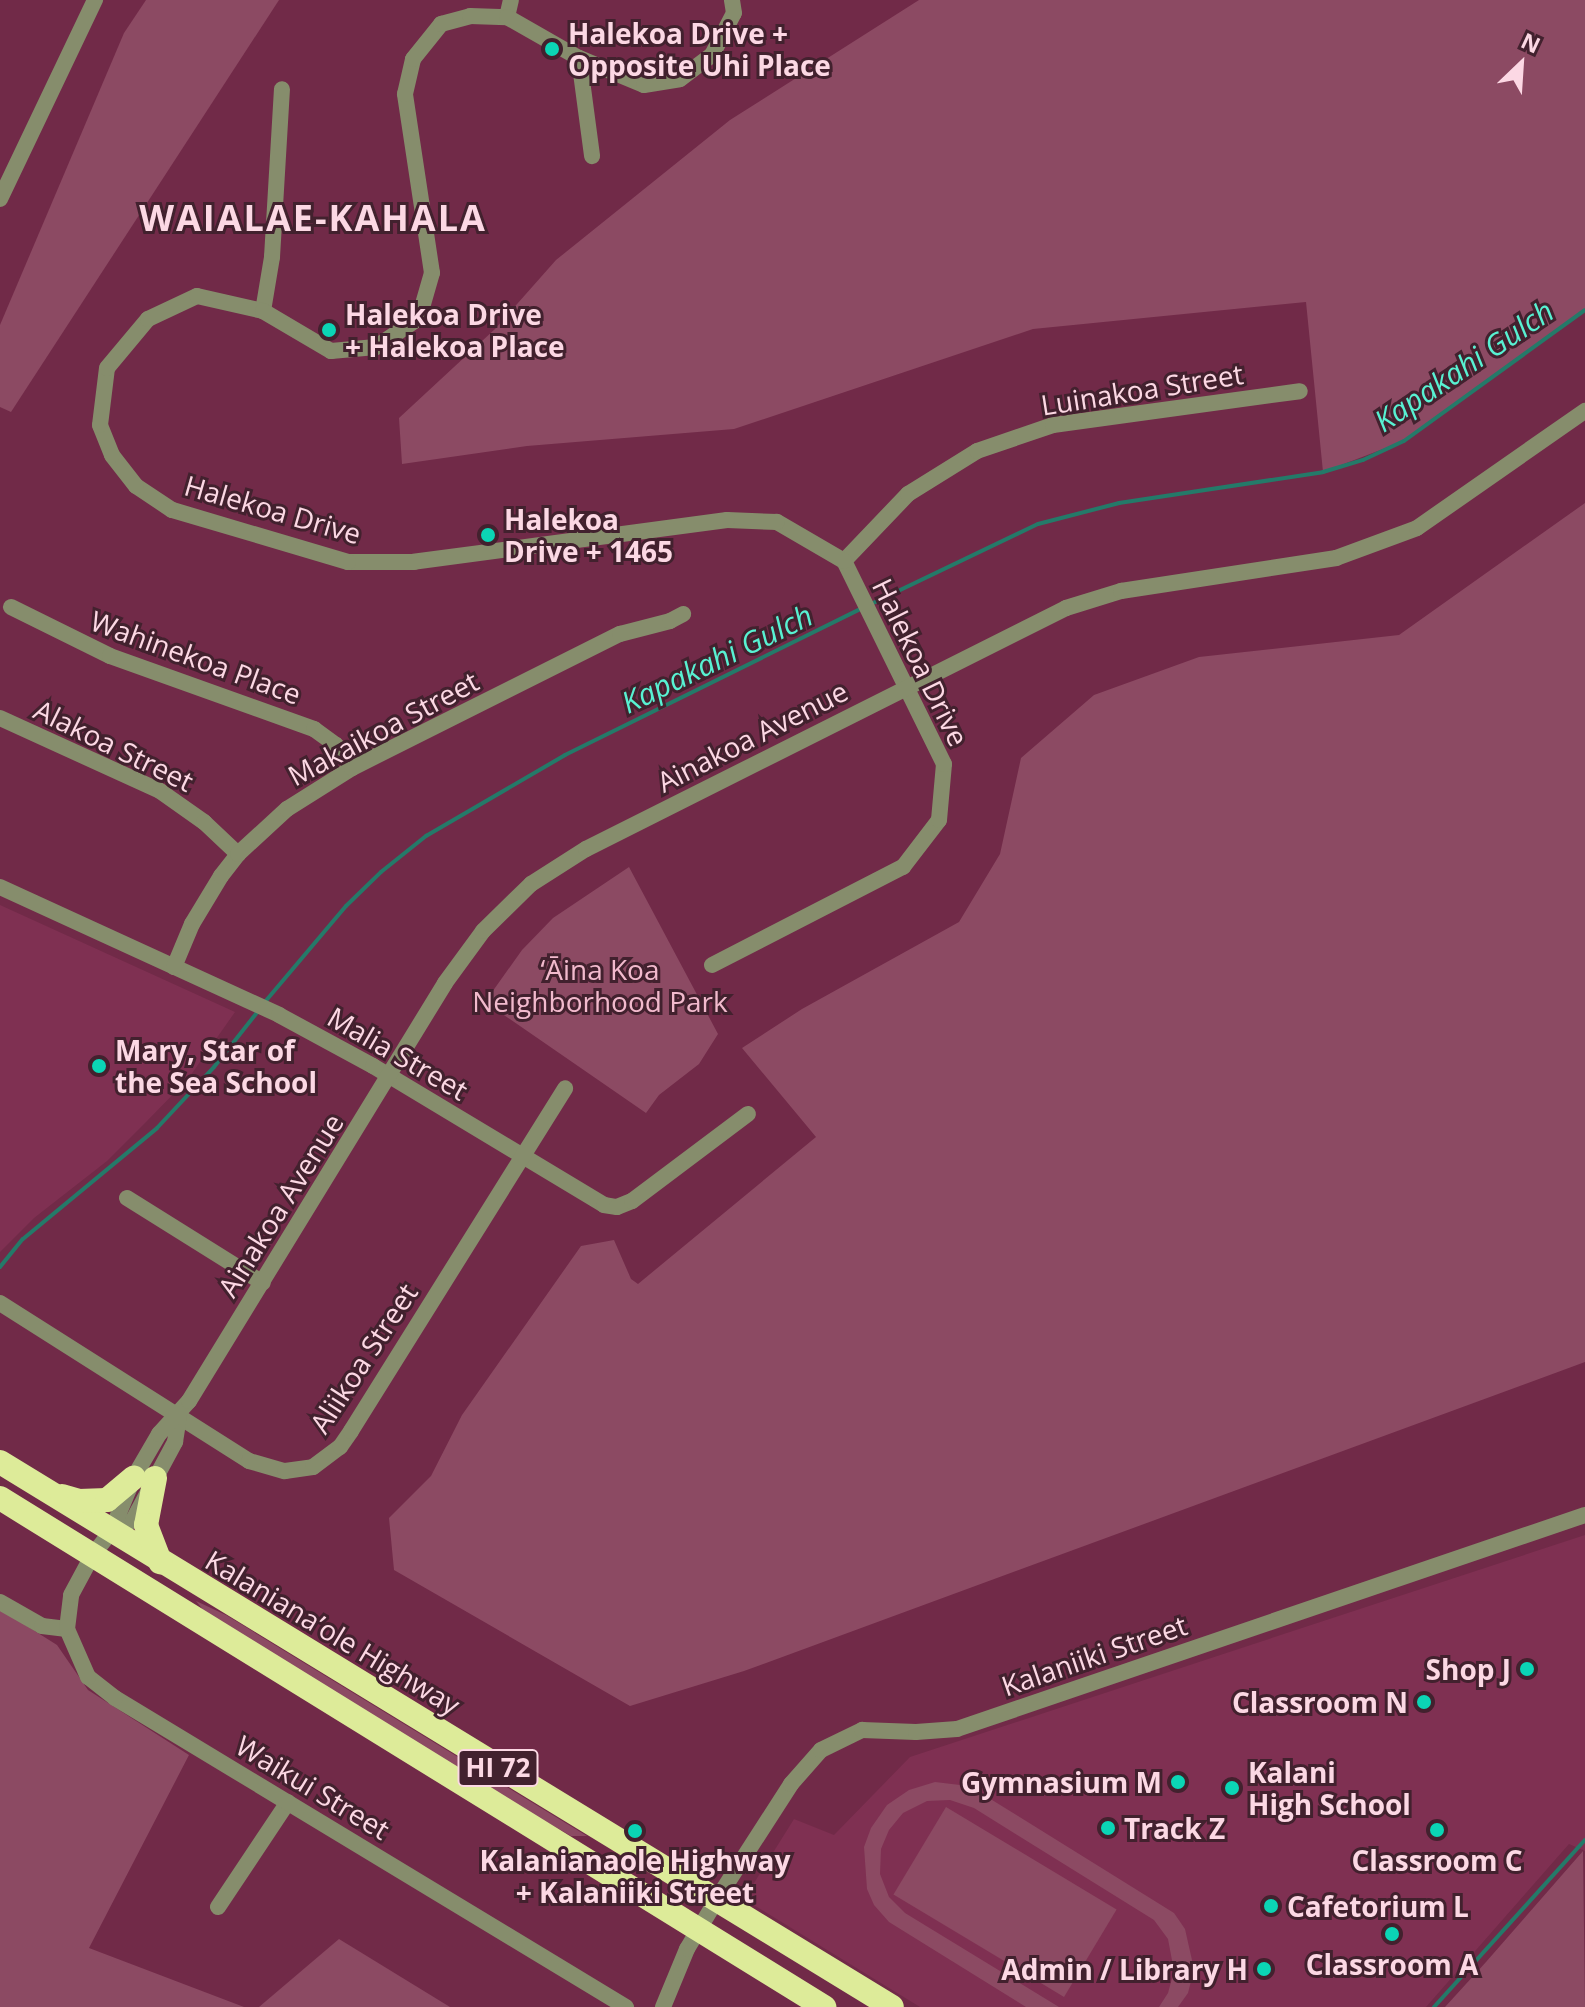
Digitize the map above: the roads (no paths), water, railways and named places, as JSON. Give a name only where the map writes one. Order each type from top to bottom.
[{"type":"highway","name":"Kalaniana’ole Highway","points":[[0,1462],[892,2007]]},
{"type":"highway","points":[[44,1490],[79,1501],[101,1501],[145,1477],[146,1525],[157,1560],[192,1618]]},
{"type":"highway","points":[[0,1498],[92,1556]]},
{"type":"highway","name":"HI 72","points":[[92,1556],[824,2007]]},
{"type":"street","points":[[0,199],[95,0]]},
{"type":"street","points":[[507,17],[511,0]]},
{"type":"street","name":"Halekoa Drive","points":[[712,965],[903,867],[939,820],[944,764],[844,561],[777,522],[727,520],[414,562],[348,562],[172,510],[136,486],[112,455],[100,425],[107,368],[148,319],[197,296],[263,311],[331,351],[376,347],[419,318],[432,273],[405,94],[413,59],[441,24],[470,16],[507,17],[579,58],[644,85],[680,79],[712,55],[734,13],[732,0]]},
{"type":"street","points":[[579,58],[592,156]]},
{"type":"street","points":[[263,311],[272,257],[282,89]]},
{"type":"street","name":"Luinakoa Street","points":[[844,561],[908,494],[977,451],[1053,425],[1300,391]]},
{"type":"street","name":"Ainakoa Avenue","points":[[92,1556],[111,1532],[145,1477],[159,1434],[179,1416],[464,955],[504,907],[531,884],[586,849],[1042,618],[1094,598],[1150,586],[1312,563],[1384,542],[1432,520],[1585,411]]},
{"type":"street","name":"Wahinekoa Place","points":[[11,607],[110,656],[314,729],[336,745],[352,768]]},
{"type":"street","name":"Makaikoa Street","points":[[174,967],[204,901],[238,854],[287,809],[352,768],[620,634],[670,621],[683,614]]},
{"type":"street","name":"Alakoa Street","points":[[0,718],[160,791],[193,814],[238,854]]},
{"type":"street","name":"Malia Street","points":[[0,887],[279,1015],[390,1077],[597,1203],[623,1206],[748,1114]]},
{"type":"street","name":"Aliikoa Street","points":[[0,1303],[249,1461],[270,1469],[300,1471],[328,1458],[351,1431],[565,1088]]},
{"type":"street","points":[[127,1198],[263,1283]]},
{"type":"street","name":"Kalaniiki Street","points":[[663,2007],[668,1989],[717,1899],[791,1784],[821,1750],[862,1730],[916,1732],[957,1729],[1585,1515]]},
{"type":"street","points":[[0,1602],[42,1626],[67,1629],[71,1595],[92,1556]]},
{"type":"street","name":"Waikui Street","points":[[67,1629],[78,1661],[100,1687],[626,2007]]},
{"type":"street","points":[[218,1907],[288,1802]]},
{"type":"waterway","name":"Kapakahi Gulch","points":[[871,604],[1038,524],[1119,503],[1323,472],[1363,460],[1404,441],[1585,310]]},
{"type":"waterway","name":"Kapakahi Gulch","points":[[264,1003],[346,906],[381,872],[426,836],[565,755],[863,608]]},
{"type":"waterway","name":"Kapakahi Gulch","points":[[0,1267],[23,1239],[157,1128],[214,1067],[259,1010]]},
{"type":"waterway","points":[[1434,2007],[1585,1840]]},
{"type":"place","name":"Halekoa Drive + Opposite Uhi Place","points":[[552,49]]},
{"type":"place","name":"Halekoa Drive + Halekoa Place","points":[[329,330]]},
{"type":"place","name":"Halekoa Drive + 1465","points":[[488,535]]},
{"type":"place","name":"Mary, Star of the Sea School","points":[[99,1066]]},
{"type":"place","name":"Shop J","points":[[1527,1669]]},
{"type":"place","name":"Classroom N","points":[[1424,1702]]},
{"type":"place","name":"Gymnasium M","points":[[1178,1782]]},
{"type":"place","name":"Kalani High School","points":[[1232,1788]]},
{"type":"place","name":"Track Z","points":[[1108,1828]]},
{"type":"place","name":"Classroom C","points":[[1437,1830]]},
{"type":"place","name":"Kalanianaole Highway + Kalaniiki Street","points":[[635,1831]]},
{"type":"place","name":"Cafetorium L","points":[[1271,1906]]},
{"type":"place","name":"Classroom A","points":[[1392,1934]]},
{"type":"place","name":"Admin / Library H","points":[[1264,1969]]},
{"type":"district","name":"WAIALAE-KAHALA","points":[[313,218]]},
{"type":"park label","name":"‘Āina Koa Neighborhood Park","points":[[600,985]]}]
